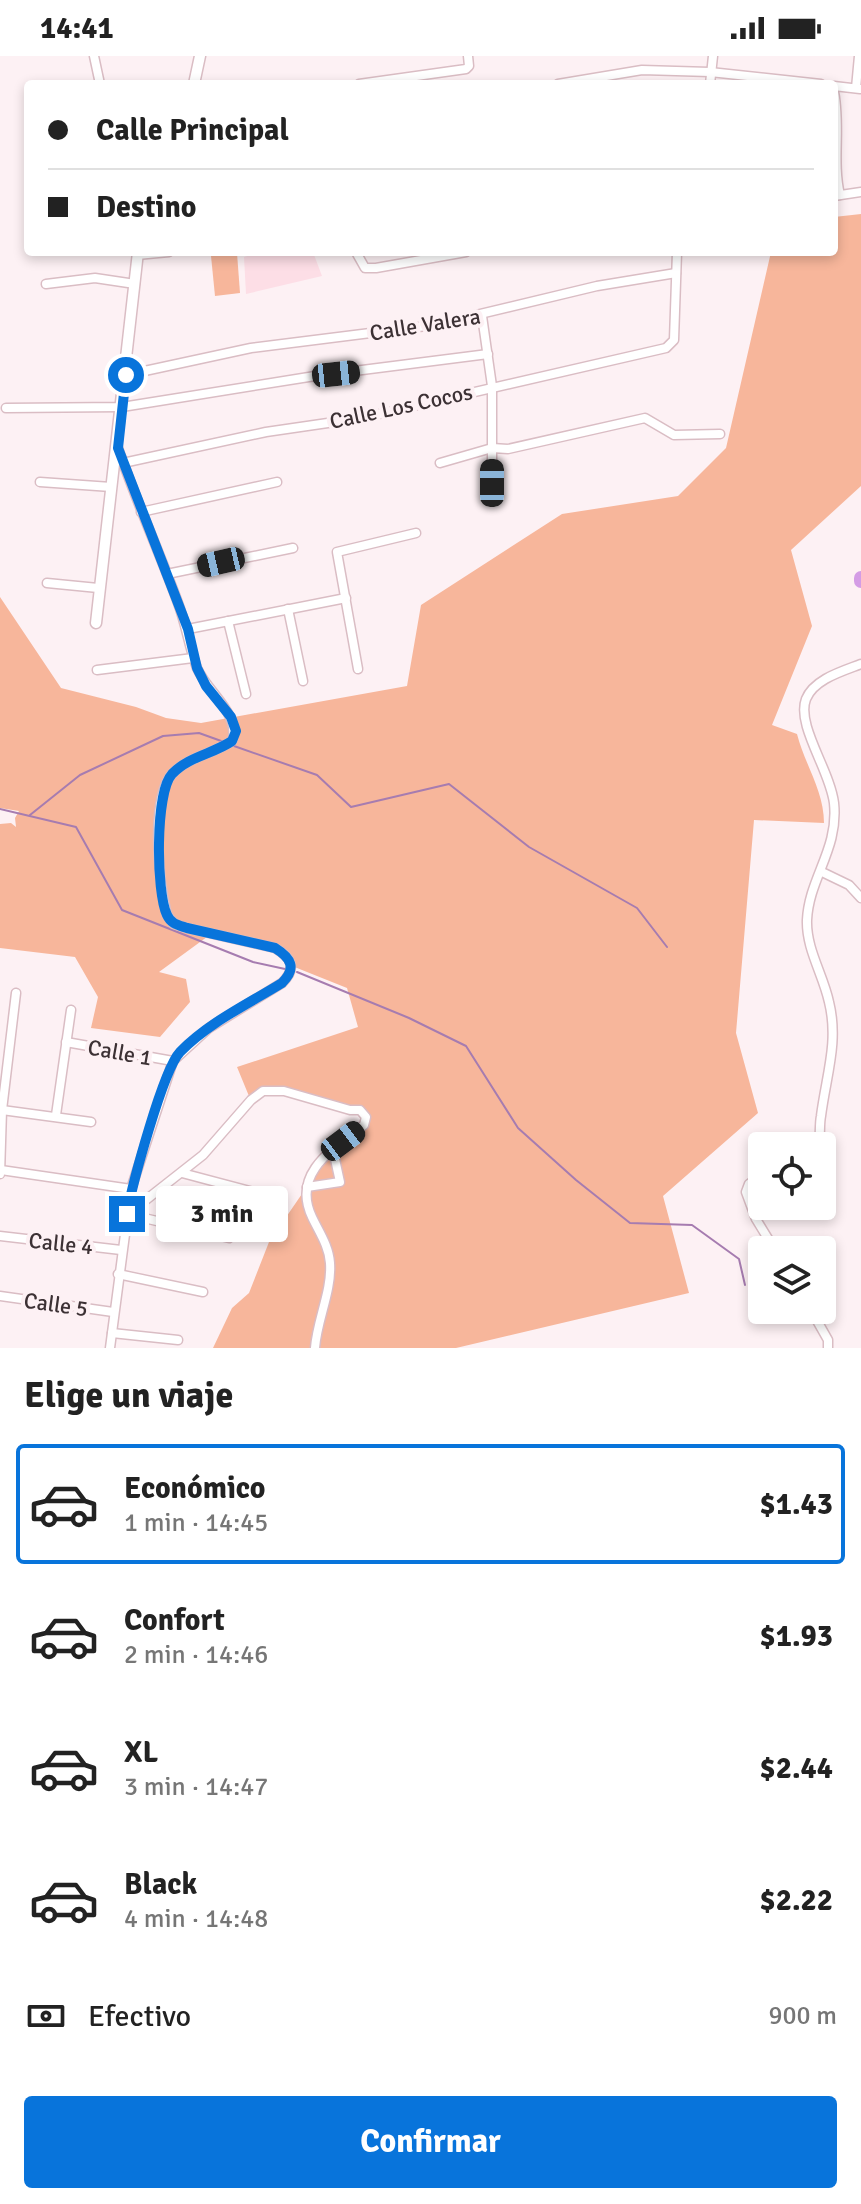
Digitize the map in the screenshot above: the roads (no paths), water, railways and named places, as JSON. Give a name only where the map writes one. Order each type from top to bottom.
[{"type":"street","points":[[94,56],[99,80]]},
{"type":"street","points":[[195,80],[200,56]]},
{"type":"street","points":[[438,80],[468,68],[468,56]]},
{"type":"street","points":[[710,80],[713,56]]},
{"type":"street","points":[[838,89],[858,88],[859,56]]},
{"type":"street","points":[[587,80],[642,70],[710,72],[767,80]]},
{"type":"street","points":[[838,196],[861,192]]},
{"type":"street","points":[[96,623],[138,256]]},
{"type":"street","points":[[358,256],[365,268],[444,256]]},
{"type":"street","points":[[676,273],[677,256]]},
{"type":"street","name":"Calle Valera","points":[[126,375],[251,348],[434,325],[482,316],[597,286],[676,273]]},
{"type":"street","name":"Calle Los Cocos","points":[[123,463],[266,432],[362,418],[672,346],[676,273]]},
{"type":"street","points":[[46,284],[95,278],[135,284]]},
{"type":"street","points":[[482,316],[492,386],[492,483]]},
{"type":"street","points":[[6,408],[122,407],[315,376],[488,354]]},
{"type":"street","points":[[440,463],[492,448],[508,449],[645,418],[674,435],[720,434]]},
{"type":"street","points":[[110,1348],[131,1189],[173,1061],[200,1035],[282,983],[290,975],[292,966],[287,955],[275,948],[187,928],[174,924],[167,915],[162,883],[159,814],[166,784],[185,764],[232,741],[236,731],[231,717],[206,686],[193,658],[188,629],[118,448]]},
{"type":"street","points":[[40,482],[111,487]]},
{"type":"street","points":[[141,512],[277,482]]},
{"type":"street","points":[[358,669],[339,550],[416,533]]},
{"type":"street","points":[[167,574],[293,548]]},
{"type":"street","points":[[47,583],[98,588]]},
{"type":"street","points":[[188,629],[346,598]]},
{"type":"street","points":[[288,609],[303,681]]},
{"type":"street","points":[[228,621],[246,694]]},
{"type":"street","points":[[97,670],[193,658]]},
{"type":"street","points":[[820,1132],[834,1031],[829,998],[810,947],[807,927],[808,906],[834,833],[834,803],[828,774],[805,725],[805,702],[813,687],[861,664]]},
{"type":"street","points":[[822,872],[849,885],[861,898]]},
{"type":"street","points":[[16,993],[2,1110],[0,1172],[131,1189]]},
{"type":"street","points":[[56,1115],[71,1010]]},
{"type":"street","name":"Calle 1","points":[[66,1042],[173,1061]]},
{"type":"street","points":[[127,1214],[182,1173],[263,1091],[284,1091],[364,1113],[364,1125],[317,1162],[307,1187],[308,1208],[324,1239],[330,1262],[315,1348]]},
{"type":"street","points":[[2,1110],[91,1122]]},
{"type":"street","points":[[307,1187],[340,1182],[333,1150]]},
{"type":"street","points":[[182,1173],[257,1193]]},
{"type":"street","points":[[127,1214],[229,1238]]},
{"type":"street","name":"Calle 4","points":[[0,1236],[121,1250]]},
{"type":"street","points":[[118,1274],[203,1292]]},
{"type":"street","name":"Calle 5","points":[[0,1296],[113,1312]]},
{"type":"street","points":[[819,1324],[828,1340],[828,1348]]},
{"type":"street","points":[[112,1333],[178,1340]]},
{"type":"waterway","points":[[30,815],[80,775],[163,736],[199,733],[224,742]]},
{"type":"waterway","points":[[234,746],[317,775],[351,807],[449,784],[529,847],[637,908],[667,947]]},
{"type":"waterway","points":[[0,809],[76,827],[122,910],[253,962],[285,969]]},
{"type":"waterway","points":[[297,972],[409,1018],[466,1046],[518,1128],[576,1180],[630,1223],[692,1225],[739,1259],[745,1285]]}]
